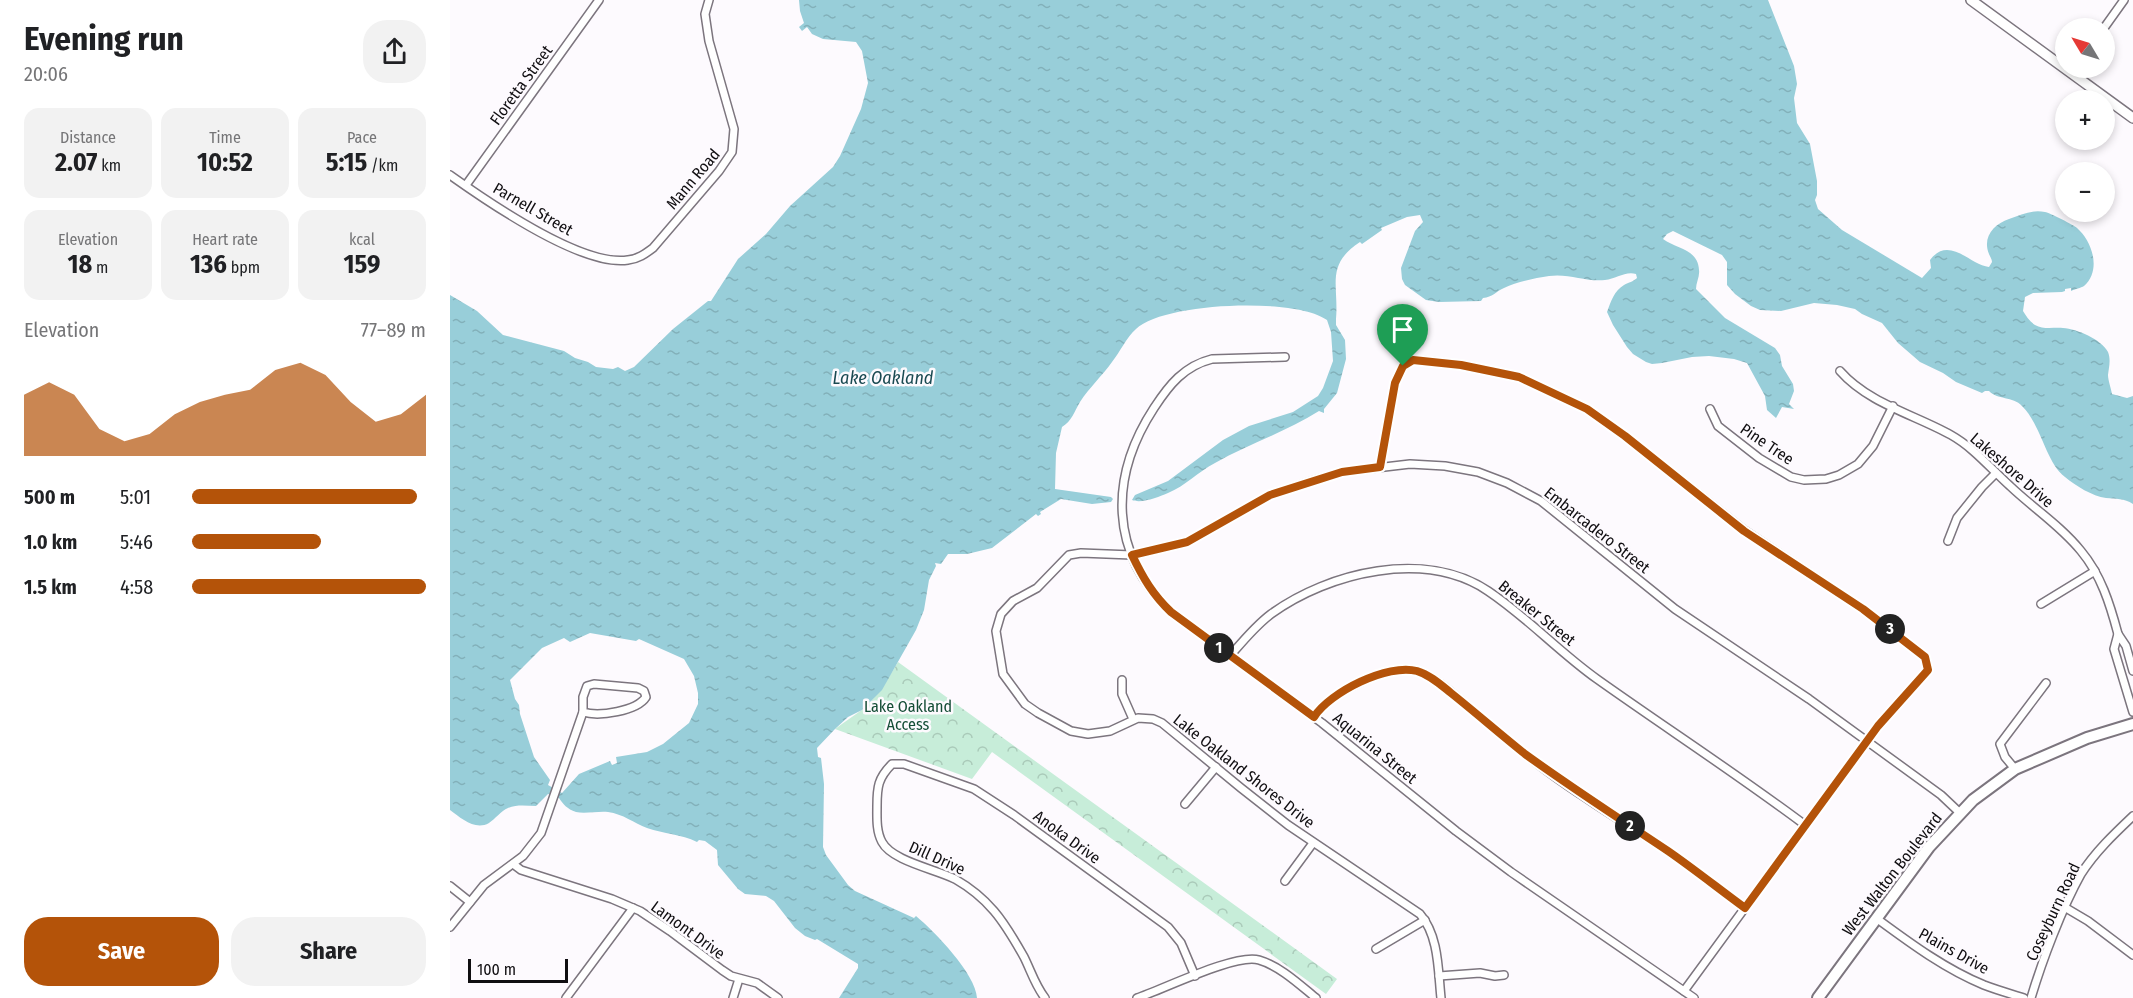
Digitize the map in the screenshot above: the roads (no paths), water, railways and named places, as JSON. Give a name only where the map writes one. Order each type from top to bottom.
[{"type":"main road","name":"West Walton Boulevard","points":[[1818,998],[1929,847],[1960,813],[1992,784],[2014,769],[2087,738],[2133,724]]},
{"type":"street","name":"Floretta Street","points":[[466,186],[599,0]]},
{"type":"street","name":"Mann Road","points":[[641,257],[653,248],[719,171],[732,152],[734,129],[709,41],[705,14],[709,0]]},
{"type":"street","points":[[1971,0],[2055,57]]},
{"type":"street","points":[[2111,18],[2124,0]]},
{"type":"street","points":[[2084,78],[2133,118]]},
{"type":"street","name":"Parnell Street","points":[[450,175],[548,237],[594,257],[612,261],[628,261],[641,257]]},
{"type":"street","name":"Aquarina Street","points":[[1285,357],[1212,359],[1188,368],[1169,384],[1148,417],[1130,453],[1123,480],[1122,509],[1129,548],[1143,579],[1155,597],[1171,612],[1314,717],[1466,838],[1694,998]]},
{"type":"street","points":[[1380,467],[1395,383],[1403,366],[1413,360],[1427,361],[1461,365],[1519,377],[1587,409],[1625,436],[1744,531],[1863,609],[1925,657],[1928,670],[1878,726],[1684,991]]},
{"type":"street","name":"Lakeshore Drive","points":[[1840,371],[1859,388],[1952,436],[1972,450],[2082,551],[2104,588],[2118,634],[2126,646],[2133,671]]},
{"type":"street","name":"Pine Tree","points":[[1710,410],[1718,426],[1759,458],[1791,477],[1804,480],[1826,479],[1839,475],[1858,464],[1873,446],[1893,406]]},
{"type":"street","name":"Embarcadero Street","points":[[1132,555],[1187,542],[1270,495],[1342,472],[1410,464],[1445,466],[1478,472],[1507,483],[1541,501],[1675,609],[1792,687],[1941,795],[1960,813]]},
{"type":"street","points":[[1948,541],[1957,518],[1996,473]]},
{"type":"street","points":[[1122,680],[1122,694],[1133,719],[1110,731],[1088,734],[1071,731],[1025,704],[1003,674],[996,631],[1001,614],[1012,601],[1037,588],[1069,555],[1081,553],[1132,555]]},
{"type":"street","name":"Breaker Street","points":[[1230,656],[1256,626],[1289,602],[1343,579],[1399,567],[1444,571],[1488,590],[1594,677],[1727,767],[1805,825]]},
{"type":"street","points":[[2041,604],[2095,571]]},
{"type":"street","name":"Lakeshore Drive","points":[[2118,634],[2115,649],[2133,712]]},
{"type":"street","points":[[1314,717],[1320,708],[1336,694],[1366,679],[1397,671],[1421,672],[1578,793],[1670,853],[1745,908]]},
{"type":"street","points":[[2014,769],[2005,758],[2000,744],[2046,683]]},
{"type":"street","points":[[450,927],[484,885],[524,856],[541,833],[583,712],[584,690],[587,686],[594,684],[638,688],[644,691],[646,697],[642,703],[627,709],[595,714],[583,712]]},
{"type":"street","name":"Lake Oakland Shores Drive","points":[[1133,719],[1146,718],[1162,723],[1313,843],[1406,903],[1425,920]]},
{"type":"street","name":"Anoka Drive","points":[[892,764],[904,764],[965,785],[1014,815],[1168,927],[1181,943],[1195,976]]},
{"type":"street","name":"Dill Drive","points":[[892,764],[881,775],[878,787],[877,821],[882,842],[888,850],[899,856],[957,880],[976,893],[1011,933],[1037,988],[1045,998]]},
{"type":"street","points":[[1185,804],[1216,767]]},
{"type":"street","name":"Coseyburn Road","points":[[2031,998],[2066,908],[2082,874],[2098,851],[2133,816]]},
{"type":"street","points":[[1285,881],[1313,843]]},
{"type":"street","name":"Lamont Drive","points":[[513,864],[521,870],[633,908],[652,918],[722,970],[739,979],[757,984],[778,998]]},
{"type":"street","points":[[450,886],[470,902]]},
{"type":"street","points":[[566,998],[633,908]]},
{"type":"street","points":[[2066,908],[2088,921],[2133,955]]},
{"type":"street","name":"Plains Drive","points":[[1876,918],[1945,965],[1983,984],[2024,998]]},
{"type":"street","points":[[1376,949],[1425,920],[1432,933],[1441,998]]},
{"type":"street","points":[[1137,998],[1218,965],[1242,959],[1258,959],[1291,978],[1317,998]]},
{"type":"street","points":[[1439,976],[1480,973],[1504,975]]},
{"type":"street","points":[[732,998],[739,979]]},
{"type":"water","name":"Lake Oakland","points":[[799,0],[1768,0],[1794,66],[1797,84],[1794,98],[1797,123],[1810,144],[1817,181],[1815,200],[1818,209],[1842,230],[1922,278],[1931,268],[1930,260],[1937,253],[1945,250],[1960,253],[1989,267],[1992,262],[1987,242],[1991,232],[2004,221],[2027,213],[2040,211],[2048,213],[2055,216],[2055,222],[2067,222],[2077,228],[2087,240],[2094,264],[2093,272],[2084,286],[2071,291],[2071,288],[2062,292],[2033,293],[2025,297],[2023,311],[2038,327],[2069,329],[2082,333],[2100,343],[2108,352],[2110,361],[2108,377],[2112,394],[2127,398],[2133,396],[2133,504],[2095,495],[2065,477],[2053,462],[2029,414],[2018,403],[1996,396],[1989,391],[1982,393],[1920,362],[1898,343],[1882,323],[1855,309],[1814,303],[1781,311],[1760,310],[1751,306],[1727,285],[1727,262],[1722,255],[1673,231],[1663,239],[1686,250],[1695,258],[1699,272],[1696,289],[1725,318],[1775,348],[1780,355],[1782,366],[1793,384],[1794,391],[1789,404],[1794,409],[1782,407],[1776,418],[1767,410],[1765,396],[1747,363],[1709,356],[1652,364],[1633,354],[1607,312],[1615,293],[1637,278],[1636,274],[1598,280],[1549,276],[1509,286],[1481,301],[1426,300],[1405,285],[1402,279],[1401,268],[1415,231],[1423,222],[1420,215],[1407,217],[1381,228],[1382,230],[1362,244],[1360,242],[1342,259],[1338,268],[1336,325],[1345,340],[1346,359],[1337,393],[1324,409],[1324,413],[1319,411],[1228,456],[1168,493],[1145,501],[1132,500],[1135,495],[1168,481],[1223,440],[1249,426],[1293,412],[1318,396],[1333,361],[1331,332],[1327,320],[1311,313],[1288,308],[1230,306],[1200,308],[1151,320],[1132,333],[1080,402],[1071,419],[1062,427],[1056,453],[1055,489],[1111,497],[1113,499],[1111,502],[1092,504],[1061,499],[1040,512],[1038,516],[1036,514],[992,548],[967,554],[948,554],[941,564],[935,563],[936,566],[929,580],[924,610],[916,630],[882,690],[862,710],[848,717],[817,748],[818,757],[821,758],[824,784],[823,847],[826,855],[855,891],[914,918],[916,916],[933,932],[970,977],[977,998],[839,998],[858,968],[858,964],[817,939],[805,936],[795,928],[774,901],[766,896],[745,894],[738,889],[718,865],[717,850],[705,841],[697,842],[653,830],[613,813],[576,812],[559,798],[548,794],[536,806],[508,808],[484,825],[473,825],[450,810],[450,295],[477,311],[503,335],[564,351],[596,367],[613,369],[618,367],[625,371],[634,367],[673,329],[711,301],[738,259],[766,234],[790,206],[833,167],[840,156],[861,109],[868,83],[862,51],[856,42],[823,39],[812,34],[807,27],[802,31],[799,27],[804,23]],"holes":[[[590,633],[636,641],[639,639],[684,659],[694,676],[698,693],[698,704],[689,723],[663,744],[647,752],[616,757],[617,763],[612,765],[610,761],[579,774],[562,793],[548,785],[550,780],[534,757],[510,680],[542,648],[564,638],[570,642]]]},
{"type":"park label","name":"Lake Oakland Access","points":[[908,715]]}]
